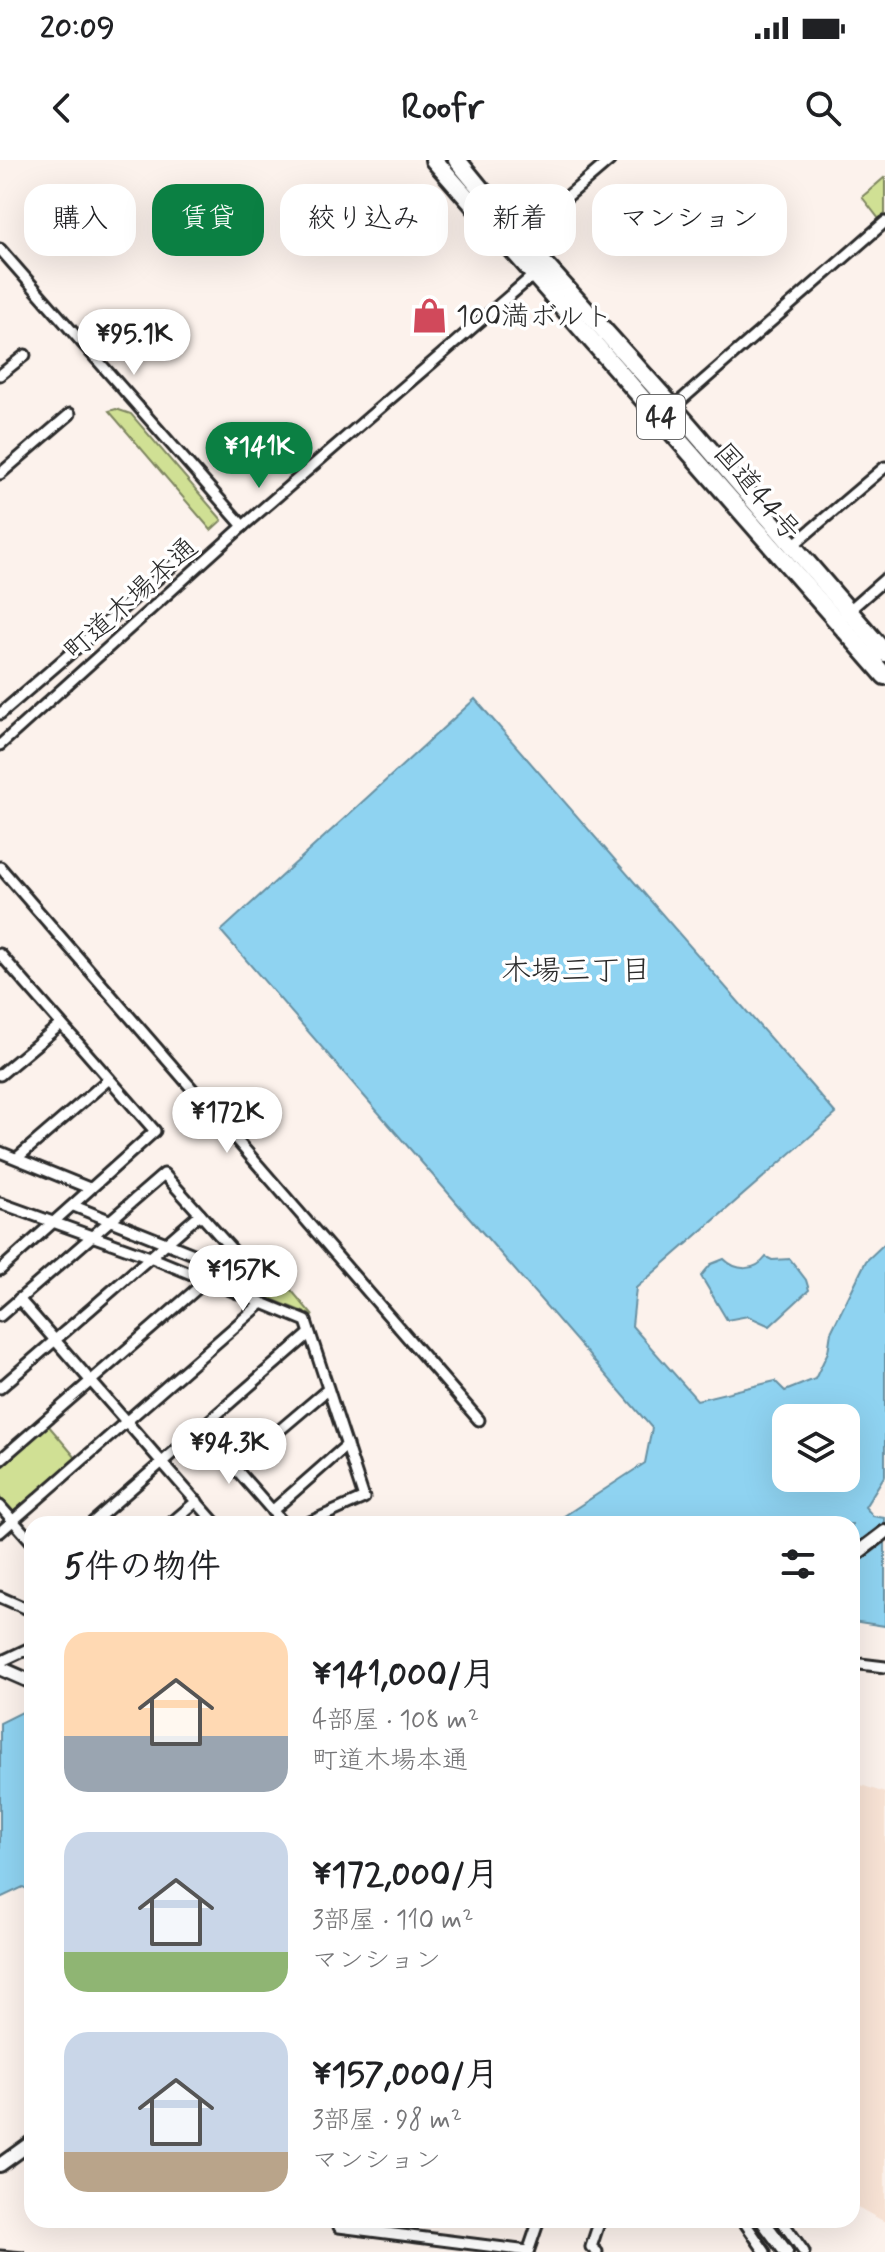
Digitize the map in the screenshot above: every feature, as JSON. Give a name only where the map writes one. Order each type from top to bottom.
[{"type":"highway","name":"国道44号","points":[[434,160],[539,270],[667,412],[842,616],[885,676]]},
{"type":"highway","name":"国道44号","points":[[457,160],[477,184]]},
{"type":"highway","name":"国道44号","points":[[531,256],[539,270]]},
{"type":"highway","name":"国道44号","points":[[842,616],[885,653]]},
{"type":"street","points":[[576,189],[610,160]]},
{"type":"street","points":[[667,412],[885,222]]},
{"type":"street","points":[[0,249],[243,526]]},
{"type":"street","name":"町道木場本通","points":[[0,745],[243,526],[539,270]]},
{"type":"street","points":[[0,375],[25,355]]},
{"type":"street","points":[[0,474],[70,414]]},
{"type":"street","points":[[786,552],[885,467]]},
{"type":"street","points":[[0,714],[179,560]]},
{"type":"street","points":[[842,616],[885,579]]},
{"type":"street","points":[[0,867],[479,1420]]},
{"type":"street","points":[[0,954],[155,1131],[0,1270]]},
{"type":"street","points":[[0,1074],[61,1024]]},
{"type":"street","points":[[17,1158],[109,1079]]},
{"type":"street","points":[[0,1152],[89,1188]]},
{"type":"street","points":[[0,1316],[164,1174],[236,1254],[0,1460]]},
{"type":"street","points":[[0,1203],[150,1257],[306,1321],[364,1498],[323,1516]]},
{"type":"street","points":[[74,1206],[223,1266]]},
{"type":"street","points":[[0,1388],[200,1214]]},
{"type":"street","points":[[19,1299],[209,1516]]},
{"type":"street","points":[[0,1532],[262,1303]]},
{"type":"street","points":[[100,1516],[309,1334]]},
{"type":"street","points":[[235,1468],[327,1390]]},
{"type":"street","points":[[200,1428],[277,1516]]},
{"type":"street","points":[[272,1511],[347,1445]]},
{"type":"street","points":[[179,1516],[197,1501]]},
{"type":"street","points":[[0,1506],[24,1533]]},
{"type":"street","points":[[860,1551],[885,1532]]},
{"type":"street","points":[[0,1597],[24,1608]]},
{"type":"street","points":[[0,1662],[24,1651]]},
{"type":"street","points":[[860,1664],[885,1667]]},
{"type":"street","points":[[0,1668],[24,1678]]},
{"type":"street","points":[[0,2165],[24,2148]]},
{"type":"street","points":[[347,2228],[528,2252],[536,2228]]},
{"type":"street","points":[[597,2228],[591,2247],[597,2252]]},
{"type":"street","points":[[748,2228],[765,2252]]},
{"type":"street","points":[[768,2228],[786,2252]]},
{"type":"street","points":[[787,2228],[804,2252]]},
{"type":"shaded area","points":[[860,1785],[885,1793],[885,2222],[860,2208]]},
{"type":"green space","points":[[885,177],[885,214],[879,219],[862,197]]},
{"type":"green space","points":[[116,409],[131,414],[222,520],[211,530],[109,411]]},
{"type":"green space","points":[[255,1247],[313,1316],[220,1278]]},
{"type":"green space","points":[[48,1425],[76,1458],[13,1512],[0,1498],[0,1466]]},
{"type":"water","points":[[475,699],[836,1114],[636,1288],[632,1326],[697,1400],[775,1381],[785,1391],[815,1379],[828,1352],[831,1332],[866,1261],[885,1243],[885,1475],[865,1507],[873,1516],[885,1518],[885,1626],[860,1622],[860,1516],[564,1516],[645,1463],[652,1428],[221,931]]},
{"type":"water","points":[[766,1257],[772,1260],[790,1259],[806,1280],[809,1290],[770,1326],[748,1316],[727,1320],[701,1276],[711,1264],[724,1259],[734,1266],[745,1268],[762,1262]]},
{"type":"water","points":[[24,1711],[24,1888],[0,1898],[0,1723]]},
{"type":"railway","points":[[0,2250],[24,2252]]},
{"type":"place","name":"100満ボルト","points":[[430,315]]},
{"type":"district","name":"木場三丁目","points":[[576,970]]}]
